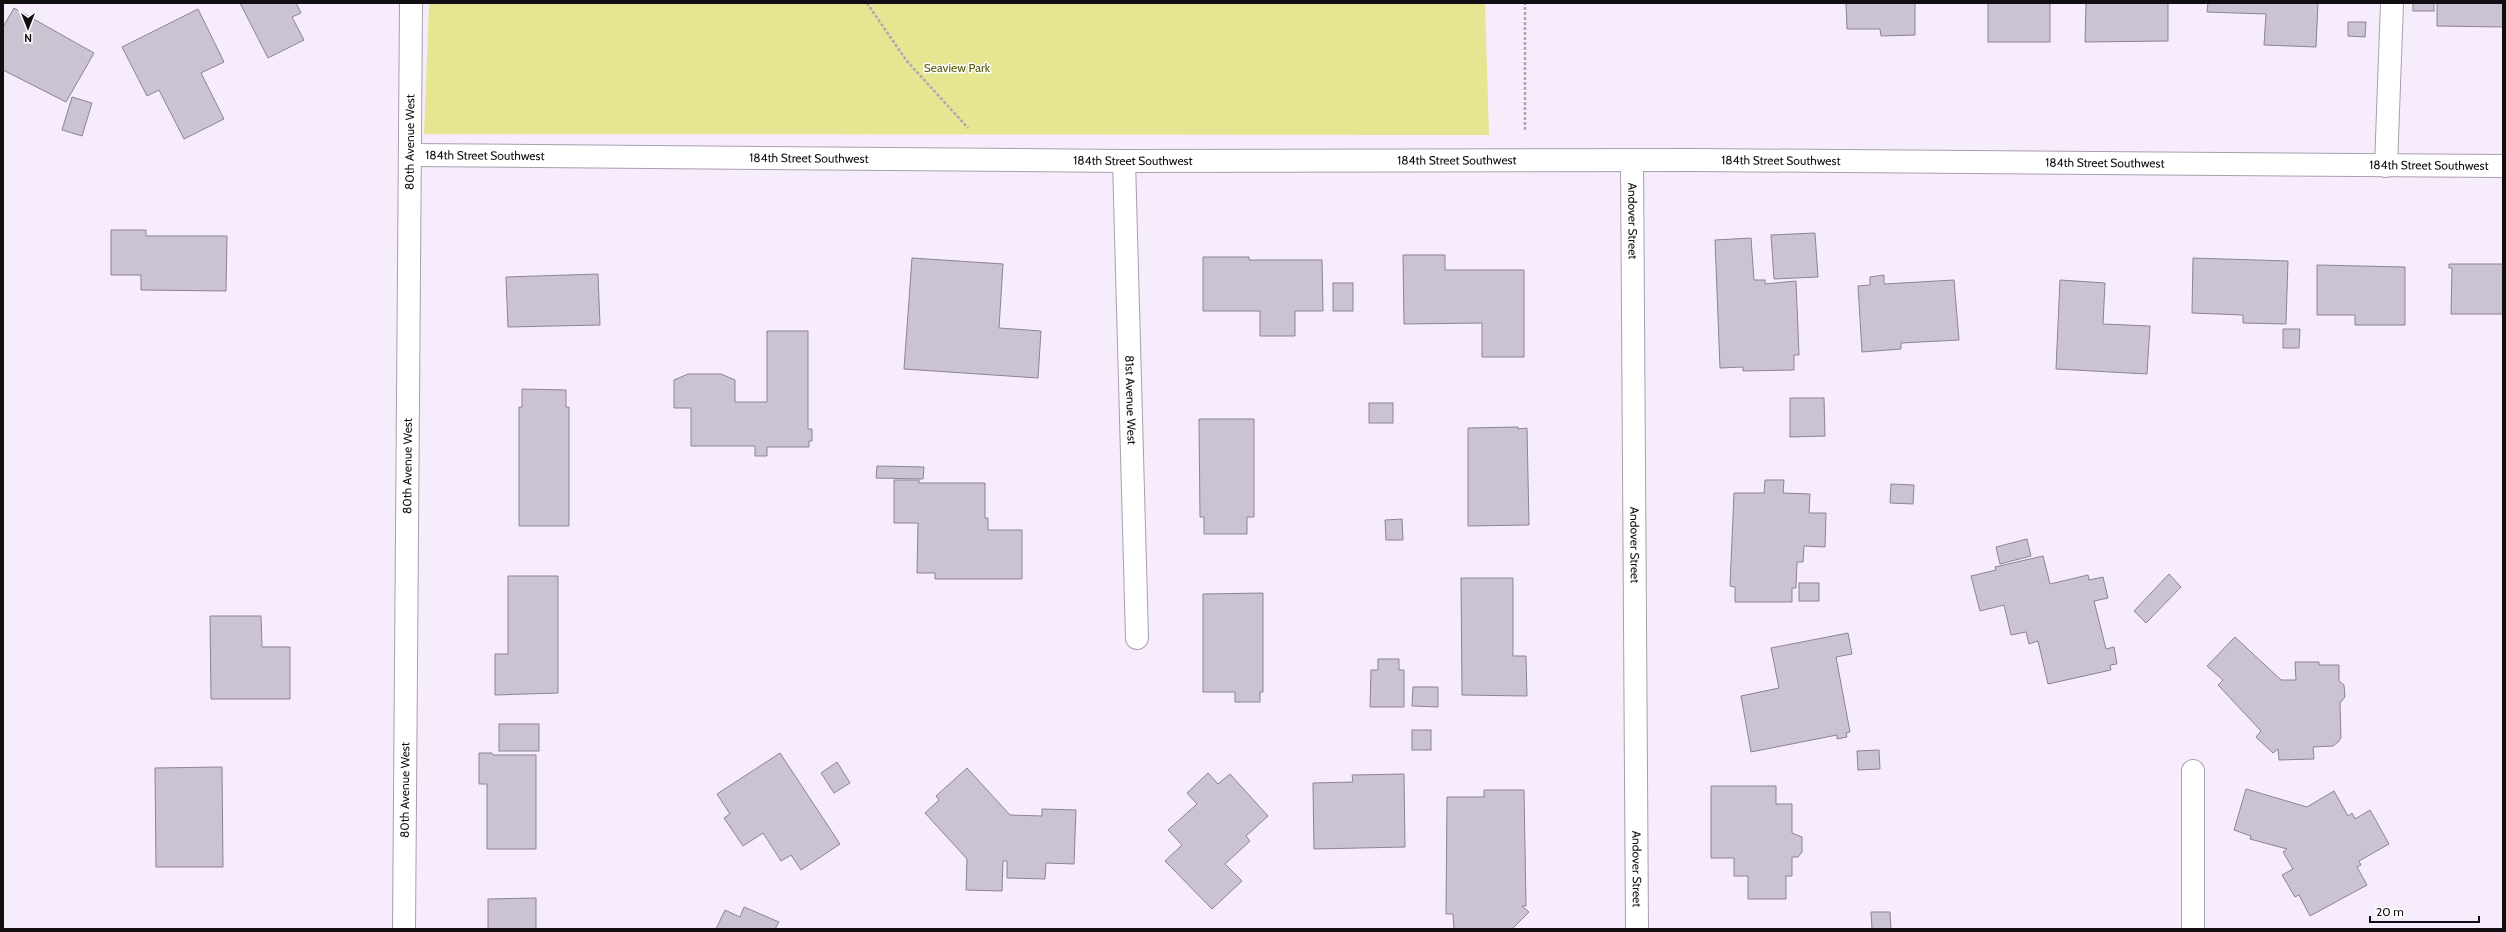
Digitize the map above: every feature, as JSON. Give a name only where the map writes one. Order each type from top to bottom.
[{"type":"street","name":"80th Avenue West","points":[[404,929],[411,3]]},
{"type":"street","points":[[2386,166],[2392,3]]},
{"type":"street","name":"184th Street Southwest","points":[[410,155],[1124,161],[1632,160],[2503,166]]},
{"type":"street","name":"Andover Street","points":[[1632,160],[1637,929]]},
{"type":"street","name":"81st Avenue West","points":[[1124,161],[1137,638]]},
{"type":"street","points":[[2193,771],[2193,929]]},
{"type":"path","points":[[867,3],[906,60],[998,160]]},
{"type":"path","points":[[1524,160],[1525,3]]},
{"type":"green space","name":"Seaview Park","points":[[429,3],[1485,3],[1489,135],[424,134]]},
{"type":"building","points":[[240,3],[296,3],[301,13],[292,17],[304,40],[268,58]]},
{"type":"building","points":[[1846,3],[1915,3],[1915,35],[1881,36],[1880,29],[1847,29]]},
{"type":"building","points":[[1988,3],[2050,3],[2050,42],[1988,42]]},
{"type":"building","points":[[2086,3],[2168,3],[2168,41],[2085,42]]},
{"type":"building","points":[[2208,3],[2318,3],[2316,47],[2264,45],[2266,14],[2207,12]]},
{"type":"building","points":[[2413,3],[2434,3],[2434,11],[2413,11]]},
{"type":"building","points":[[2437,3],[2503,3],[2503,27],[2437,26]]},
{"type":"building","points":[[14,8],[94,53],[66,102],[3,70],[3,27]]},
{"type":"building","points":[[198,9],[224,62],[201,73],[224,119],[184,139],[159,90],[147,96],[122,47]]},
{"type":"building","points":[[2348,22],[2366,22],[2365,37],[2348,36]]},
{"type":"building","points":[[72,97],[92,103],[82,136],[62,130]]},
{"type":"building","points":[[111,230],[146,230],[146,236],[227,236],[226,291],[141,290],[141,275],[111,275]]},
{"type":"building","points":[[1815,233],[1818,277],[1774,279],[1771,235]]},
{"type":"building","points":[[1751,238],[1754,280],[1765,280],[1765,284],[1796,281],[1799,355],[1794,355],[1794,370],[1743,371],[1743,367],[1720,368],[1715,240]]},
{"type":"building","points":[[1403,255],[1445,255],[1445,270],[1524,270],[1524,357],[1482,357],[1482,323],[1404,324]]},
{"type":"building","points":[[1203,257],[1249,257],[1249,260],[1322,260],[1323,311],[1295,311],[1295,336],[1260,336],[1260,311],[1203,311]]},
{"type":"building","points":[[912,258],[1003,264],[999,328],[1041,331],[1038,378],[904,369]]},
{"type":"building","points":[[2193,258],[2288,261],[2286,324],[2243,323],[2243,315],[2192,313]]},
{"type":"building","points":[[2449,264],[2503,264],[2503,314],[2451,314],[2452,268],[2449,268]]},
{"type":"building","points":[[2317,265],[2405,267],[2405,325],[2355,325],[2355,315],[2317,315]]},
{"type":"building","points":[[598,274],[600,325],[508,327],[506,277]]},
{"type":"building","points":[[1884,275],[1884,284],[1954,280],[1959,340],[1901,343],[1901,349],[1862,352],[1858,286],[1870,285],[1870,277]]},
{"type":"building","points":[[2060,280],[2105,283],[2103,324],[2150,326],[2147,374],[2056,369]]},
{"type":"building","points":[[1333,283],[1353,283],[1353,311],[1333,311]]},
{"type":"building","points":[[2283,329],[2300,329],[2299,348],[2283,348]]},
{"type":"building","points":[[767,331],[808,331],[808,429],[812,429],[812,441],[809,441],[809,447],[767,447],[767,456],[755,456],[755,446],[691,446],[691,408],[674,408],[674,380],[688,374],[721,374],[735,380],[735,402],[767,402]]},
{"type":"building","points":[[522,389],[566,390],[566,407],[569,407],[569,526],[519,526],[519,407],[522,407]]},
{"type":"building","points":[[1790,398],[1824,398],[1825,436],[1790,437]]},
{"type":"building","points":[[1369,403],[1393,403],[1393,423],[1369,423]]},
{"type":"building","points":[[1199,419],[1254,419],[1254,517],[1247,517],[1247,534],[1204,534],[1204,517],[1200,517]]},
{"type":"building","points":[[1518,427],[1518,429],[1527,428],[1529,525],[1468,526],[1468,428]]},
{"type":"building","points":[[877,466],[924,467],[923,479],[876,478]]},
{"type":"building","points":[[894,480],[919,480],[919,483],[985,483],[985,518],[988,518],[988,530],[1022,530],[1022,579],[935,579],[935,573],[917,573],[918,523],[894,523]]},
{"type":"building","points":[[1765,480],[1784,480],[1783,493],[1810,494],[1809,513],[1826,513],[1825,547],[1804,546],[1803,562],[1797,562],[1796,588],[1792,588],[1792,602],[1735,602],[1735,587],[1730,586],[1734,493],[1764,493]]},
{"type":"building","points":[[1891,484],[1914,485],[1913,504],[1890,503]]},
{"type":"building","points":[[1402,519],[1403,540],[1386,540],[1385,520]]},
{"type":"building","points":[[2027,539],[2031,556],[2000,564],[1996,547]]},
{"type":"building","points":[[2043,556],[2050,584],[2088,575],[2089,580],[2103,577],[2108,598],[2094,601],[2106,649],[2114,647],[2117,664],[2110,665],[2111,670],[2048,684],[2038,641],[2029,644],[2026,632],[2011,635],[2004,605],[1980,611],[1971,576],[1996,570],[1995,567]]},
{"type":"building","points":[[2169,574],[2181,587],[2146,623],[2134,611]]},
{"type":"building","points":[[508,576],[558,576],[558,693],[495,695],[495,654],[508,654]]},
{"type":"building","points":[[1461,578],[1513,578],[1513,656],[1526,656],[1527,696],[1462,695]]},
{"type":"building","points":[[1799,583],[1819,583],[1819,601],[1799,601]]},
{"type":"building","points":[[1263,593],[1263,692],[1260,692],[1260,702],[1235,702],[1235,692],[1203,692],[1203,594]]},
{"type":"building","points":[[210,616],[261,616],[262,647],[290,647],[290,699],[211,699]]},
{"type":"building","points":[[1848,633],[1852,654],[1836,657],[1850,732],[1846,733],[1847,737],[1837,739],[1837,735],[1751,752],[1741,696],[1779,688],[1771,648]]},
{"type":"building","points":[[2235,637],[2281,680],[2296,680],[2295,662],[2319,662],[2319,665],[2339,665],[2339,681],[2344,685],[2345,697],[2340,703],[2341,738],[2338,742],[2333,746],[2313,747],[2314,759],[2279,760],[2278,749],[2273,753],[2256,737],[2261,731],[2218,685],[2223,680],[2207,666]]},
{"type":"building","points":[[1378,659],[1399,659],[1399,670],[1404,670],[1404,707],[1370,707],[1371,670],[1378,670]]},
{"type":"building","points":[[1413,687],[1438,687],[1438,707],[1412,706]]},
{"type":"building","points":[[499,724],[539,724],[539,751],[499,751]]},
{"type":"building","points":[[1412,730],[1431,730],[1431,750],[1412,750]]},
{"type":"building","points":[[1879,750],[1880,769],[1858,770],[1857,751]]},
{"type":"building","points":[[479,753],[492,753],[493,755],[536,755],[536,849],[487,849],[487,784],[479,784]]},
{"type":"building","points":[[780,753],[840,844],[801,870],[791,855],[781,861],[763,833],[743,846],[724,818],[730,814],[717,794]]},
{"type":"building","points":[[837,762],[850,783],[834,793],[821,773]]},
{"type":"building","points":[[222,767],[223,867],[156,867],[155,768]]},
{"type":"building","points":[[967,768],[1010,815],[1042,816],[1042,809],[1076,810],[1074,864],[1046,863],[1045,879],[1007,878],[1007,861],[1003,861],[1002,891],[966,890],[967,859],[925,813],[939,800],[936,796]]},
{"type":"building","points":[[1208,773],[1218,784],[1230,774],[1268,816],[1246,836],[1250,841],[1225,864],[1242,881],[1212,909],[1165,861],[1182,845],[1168,830],[1197,804],[1187,793]]},
{"type":"building","points":[[1404,774],[1405,847],[1314,849],[1313,783],[1353,782],[1352,775]]},
{"type":"building","points":[[1711,786],[1776,786],[1776,804],[1792,804],[1792,833],[1802,837],[1802,852],[1798,857],[1792,857],[1792,876],[1786,876],[1786,899],[1748,899],[1748,876],[1734,876],[1734,858],[1711,858]]},
{"type":"building","points":[[2246,789],[2307,807],[2334,791],[2348,816],[2352,813],[2355,819],[2370,810],[2389,844],[2359,861],[2361,865],[2357,867],[2367,885],[2310,916],[2299,895],[2295,897],[2282,875],[2293,869],[2283,852],[2287,849],[2250,839],[2251,836],[2234,830]]},
{"type":"building","points":[[1484,790],[1524,790],[1526,906],[1522,906],[1529,912],[1512,929],[1454,929],[1453,914],[1446,914],[1447,797],[1484,797]]},
{"type":"building","points":[[536,898],[536,929],[488,929],[488,899]]},
{"type":"building","points":[[744,907],[779,922],[775,929],[716,929],[725,910],[740,917]]},
{"type":"building","points":[[1871,912],[1890,912],[1891,929],[1872,929]]}]
